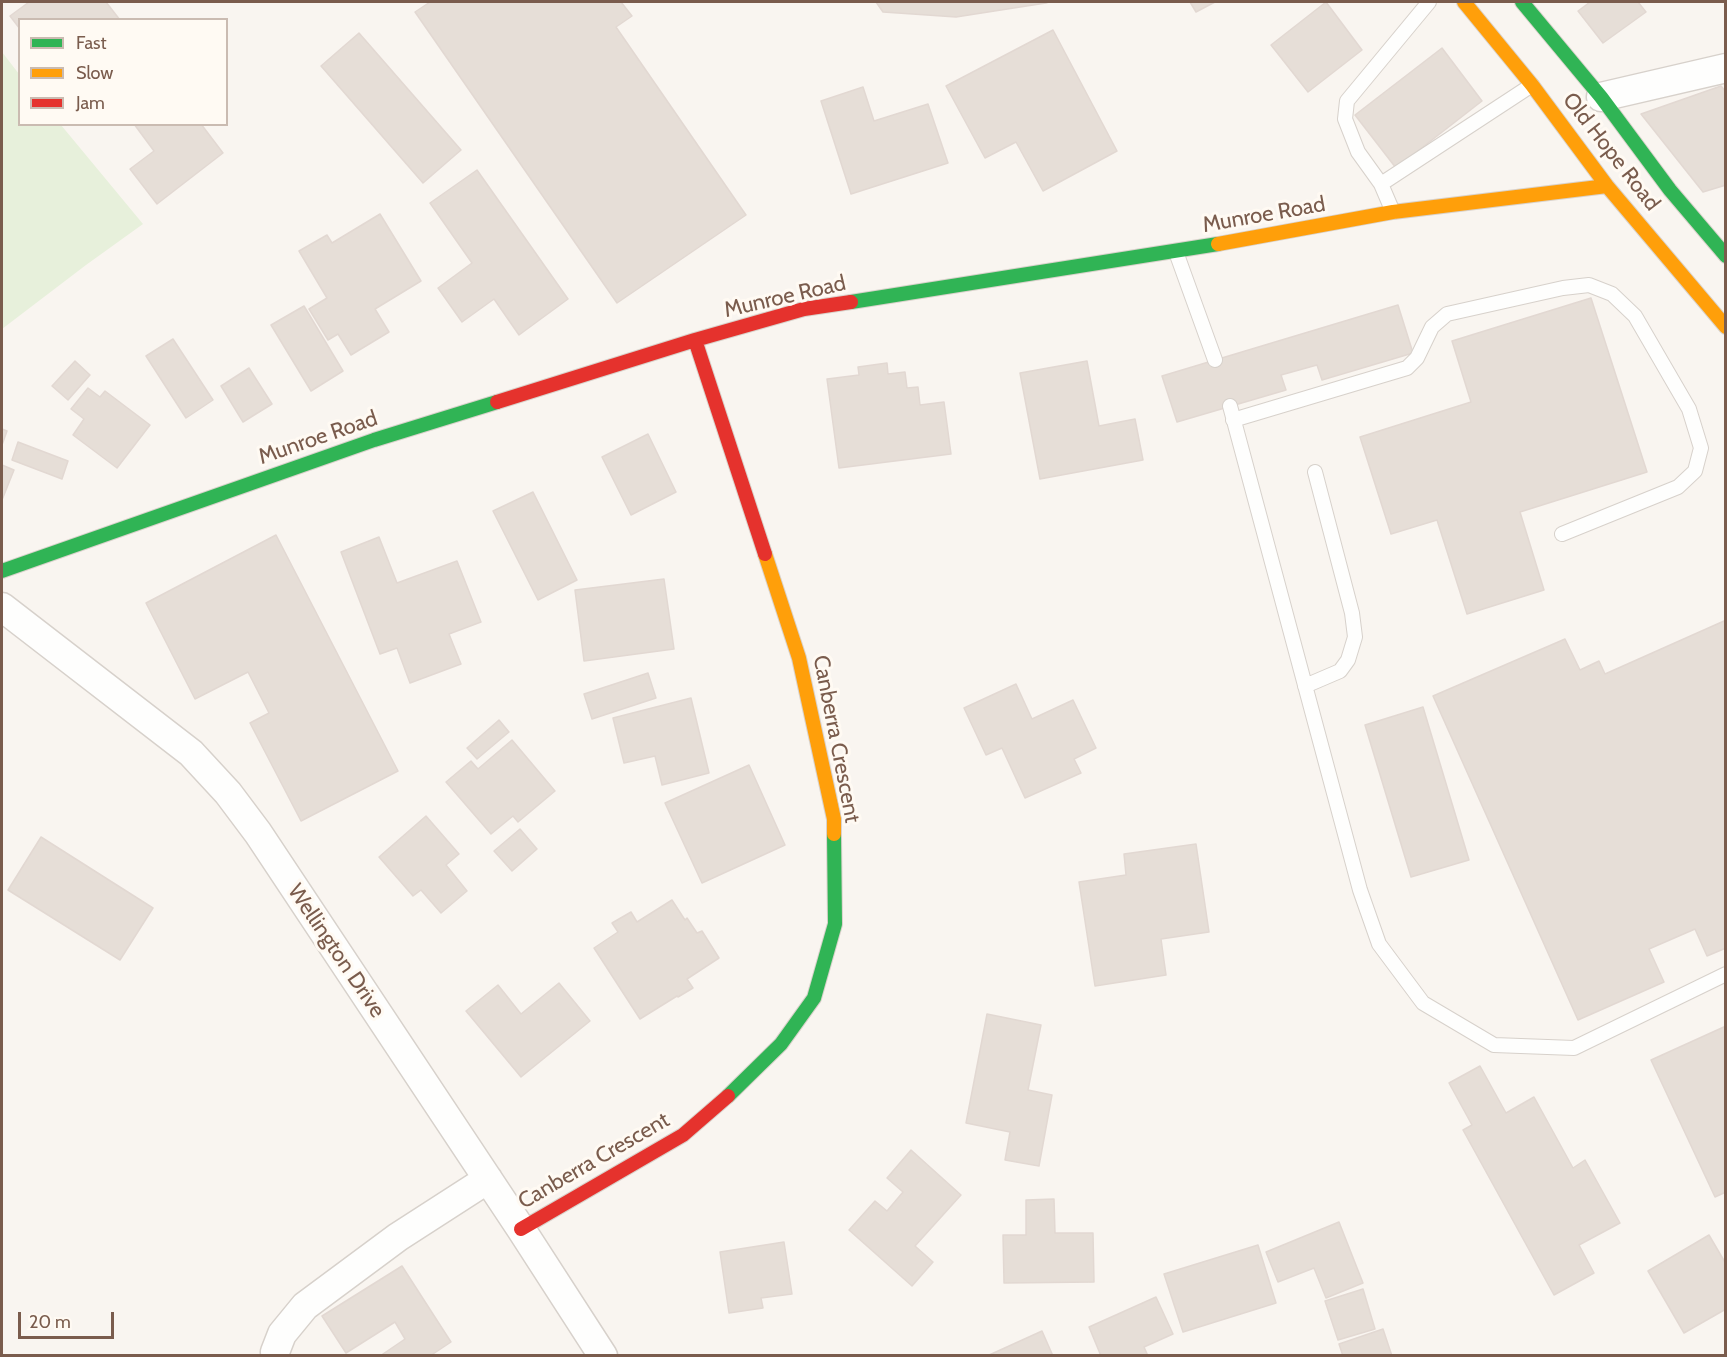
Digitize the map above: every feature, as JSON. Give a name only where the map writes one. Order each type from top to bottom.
[{"type":"street","name":"Old Hope Road","points":[[1464,2],[1532,85],[1607,186],[1725,327]]},
{"type":"street","name":"Old Hope Road","points":[[1522,2],[1601,97],[1670,190],[1716,231],[1725,256]]},
{"type":"street","points":[[1601,97],[1725,68]]},
{"type":"street","name":"Munroe Road","points":[[2,571],[374,440],[695,340],[804,309],[1176,252],[1393,212],[1607,186]]},
{"type":"street","name":"Canberra Crescent","points":[[521,1228],[682,1135],[734,1091],[781,1044],[814,998],[835,924],[834,819],[800,658],[695,340]]},
{"type":"street","name":"Wellington Drive","points":[[2,607],[191,753],[228,793],[258,833],[521,1228],[603,1356]]},
{"type":"street","points":[[275,1352],[282,1334],[305,1306],[398,1237],[488,1179]]},
{"type":"lane","points":[[1393,212],[1381,183],[1358,152],[1345,118],[1347,101],[1429,2]]},
{"type":"lane","points":[[1381,183],[1532,85]]},
{"type":"lane","points":[[1176,252],[1215,360]]},
{"type":"lane","points":[[1233,420],[1407,368],[1417,358],[1431,327],[1447,314],[1563,288],[1590,285],[1612,294],[1635,316],[1689,409],[1701,448],[1695,471],[1678,487],[1562,534]]},
{"type":"lane","points":[[1230,406],[1360,890],[1379,944],[1423,1003],[1494,1045],[1574,1048],[1725,974]]},
{"type":"lane","points":[[1305,686],[1340,671],[1348,660],[1355,638],[1352,613],[1316,472]]},
{"type":"green space","points":[[2,52],[18,73],[18,126],[62,126],[143,224],[2,329]]},
{"type":"building","points":[[29,2],[106,2],[118,18],[18,18],[18,26],[10,16]]},
{"type":"building","points":[[430,2],[621,2],[632,16],[616,27],[746,215],[617,303],[415,12]]},
{"type":"building","points":[[876,2],[1049,2],[956,17],[883,12]]},
{"type":"building","points":[[1190,2],[1215,2],[1196,12]]},
{"type":"building","points":[[1326,2],[1362,50],[1308,92],[1271,45]]},
{"type":"building","points":[[1590,2],[1638,2],[1646,12],[1603,43],[1578,11]]},
{"type":"building","points":[[1053,30],[1117,151],[1043,191],[1016,142],[985,158],[946,86]]},
{"type":"building","points":[[359,33],[461,150],[423,183],[321,66]]},
{"type":"building","points":[[1442,48],[1482,101],[1396,168],[1355,115]]},
{"type":"building","points":[[1721,86],[1726,92],[1726,185],[1703,192],[1641,114]]},
{"type":"building","points":[[863,87],[874,121],[928,104],[948,163],[851,194],[821,101]]},
{"type":"building","points":[[135,126],[203,126],[223,153],[157,204],[130,169],[154,151]]},
{"type":"building","points":[[477,170],[568,299],[519,335],[494,299],[462,322],[438,288],[472,263],[430,203]]},
{"type":"building","points":[[380,214],[421,281],[375,309],[389,332],[351,355],[338,334],[328,340],[309,309],[327,298],[299,251],[327,235],[332,243]]},
{"type":"building","points":[[1591,298],[1647,472],[1520,512],[1544,590],[1467,614],[1437,520],[1391,534],[1360,437],[1471,402],[1452,341]]},
{"type":"building","points":[[1398,305],[1413,353],[1322,380],[1317,365],[1281,375],[1286,390],[1177,422],[1162,376]]},
{"type":"building","points":[[304,306],[343,371],[311,391],[271,325]]},
{"type":"building","points":[[173,339],[213,400],[186,418],[146,356]]},
{"type":"building","points":[[75,361],[90,375],[68,400],[52,386]]},
{"type":"building","points":[[1087,361],[1099,426],[1135,419],[1143,460],[1040,479],[1020,373]]},
{"type":"building","points":[[887,363],[888,374],[905,372],[907,388],[918,387],[920,405],[944,402],[951,454],[839,468],[827,379],[859,375],[858,367]]},
{"type":"building","points":[[249,368],[272,404],[243,422],[221,386]]},
{"type":"building","points":[[88,388],[100,397],[105,391],[150,425],[117,468],[73,435],[84,419],[71,409]]},
{"type":"building","points":[[2,429],[7,431],[2,445]]},
{"type":"building","points":[[648,434],[676,492],[631,515],[602,457]]},
{"type":"building","points":[[18,442],[68,461],[62,479],[12,460]]},
{"type":"building","points":[[2,465],[14,470],[2,500]]},
{"type":"building","points":[[533,492],[577,580],[538,600],[493,511]]},
{"type":"building","points":[[276,535],[398,771],[301,821],[250,723],[269,713],[248,672],[195,699],[146,603]]},
{"type":"building","points":[[379,537],[397,583],[457,561],[481,622],[449,634],[461,664],[410,683],[397,648],[380,654],[341,552]]},
{"type":"building","points":[[664,579],[674,649],[584,661],[575,590]]},
{"type":"building","points":[[1724,621],[1726,626],[1726,948],[1707,956],[1695,929],[1649,949],[1664,982],[1578,1020],[1433,696],[1565,639],[1580,670],[1599,661],[1605,674]]},
{"type":"building","points":[[648,673],[656,698],[592,719],[584,694]]},
{"type":"building","points":[[1016,684],[1032,719],[1073,700],[1096,748],[1074,759],[1081,773],[1025,798],[1002,748],[986,755],[964,708]]},
{"type":"building","points":[[691,698],[709,773],[662,785],[655,756],[624,763],[613,718]]},
{"type":"building","points":[[1423,707],[1469,860],[1411,877],[1365,725]]},
{"type":"building","points":[[499,720],[509,732],[477,759],[467,748]]},
{"type":"building","points":[[512,740],[555,791],[518,822],[513,816],[491,834],[446,782],[471,761],[478,769]]},
{"type":"building","points":[[749,765],[785,845],[702,883],[665,803]]},
{"type":"building","points":[[426,816],[459,854],[446,865],[467,891],[441,913],[421,890],[413,896],[379,857]]},
{"type":"building","points":[[520,829],[537,849],[512,871],[494,851]]},
{"type":"building","points":[[41,837],[153,908],[120,960],[8,890]]},
{"type":"building","points":[[1196,844],[1209,932],[1161,939],[1166,975],[1095,986],[1079,882],[1126,875],[1124,854]]},
{"type":"building","points":[[672,900],[697,933],[702,931],[719,958],[687,979],[693,988],[640,1019],[594,948],[618,932],[612,923],[631,912],[637,922]]},
{"type":"building","points":[[559,983],[590,1021],[521,1077],[466,1011],[498,985],[521,1014]]},
{"type":"building","points":[[987,1014],[1041,1025],[1028,1090],[1052,1095],[1039,1166],[1005,1160],[1010,1132],[966,1123]]},
{"type":"building","points":[[1726,1026],[1726,1192],[1715,1197],[1651,1060]]},
{"type":"building","points":[[1480,1066],[1506,1113],[1534,1097],[1573,1168],[1585,1160],[1620,1223],[1579,1245],[1594,1273],[1554,1295],[1463,1130],[1472,1125],[1449,1083]]},
{"type":"building","points":[[911,1150],[961,1195],[915,1246],[933,1262],[912,1286],[849,1230],[875,1201],[887,1211],[903,1192],[887,1178]]},
{"type":"building","points":[[1054,1199],[1055,1233],[1093,1233],[1094,1282],[1004,1283],[1003,1235],[1026,1235],[1026,1200]]},
{"type":"building","points":[[1339,1222],[1363,1283],[1326,1298],[1314,1268],[1278,1282],[1266,1252]]},
{"type":"building","points":[[1709,1235],[1726,1264],[1726,1309],[1684,1333],[1648,1271]]},
{"type":"building","points":[[784,1242],[792,1294],[761,1298],[763,1308],[729,1313],[720,1252]]},
{"type":"building","points":[[1258,1245],[1276,1303],[1183,1332],[1164,1274]]},
{"type":"building","points":[[402,1266],[451,1342],[430,1356],[380,1356],[405,1339],[395,1322],[346,1353],[322,1316]]},
{"type":"building","points":[[1363,1289],[1375,1329],[1338,1340],[1325,1301]]},
{"type":"building","points":[[1156,1297],[1173,1334],[1144,1347],[1148,1356],[1101,1356],[1089,1327]]},
{"type":"building","points":[[1383,1329],[1392,1356],[1343,1356],[1339,1344]]},
{"type":"building","points":[[1042,1331],[1053,1356],[987,1356]]},
{"type":"traffic: fast","points":[[1522,2],[1601,97],[1670,190],[1726,256]]},
{"type":"traffic: fast","points":[[851,302],[1218,244]]},
{"type":"traffic: fast","points":[[2,571],[374,440],[497,402]]},
{"type":"traffic: fast","points":[[728,1096],[781,1044],[814,998],[835,924],[834,834]]},
{"type":"traffic: slow","points":[[1464,2],[1532,85],[1607,186],[1726,327]]},
{"type":"traffic: slow","points":[[1218,244],[1393,212],[1607,186]]},
{"type":"traffic: slow","points":[[765,554],[799,658],[834,819],[834,834]]},
{"type":"traffic: jam","points":[[497,402],[695,340],[804,309],[851,302]]},
{"type":"traffic: jam","points":[[695,340],[765,554]]},
{"type":"traffic: jam","points":[[521,1229],[683,1135],[728,1096]]}]
